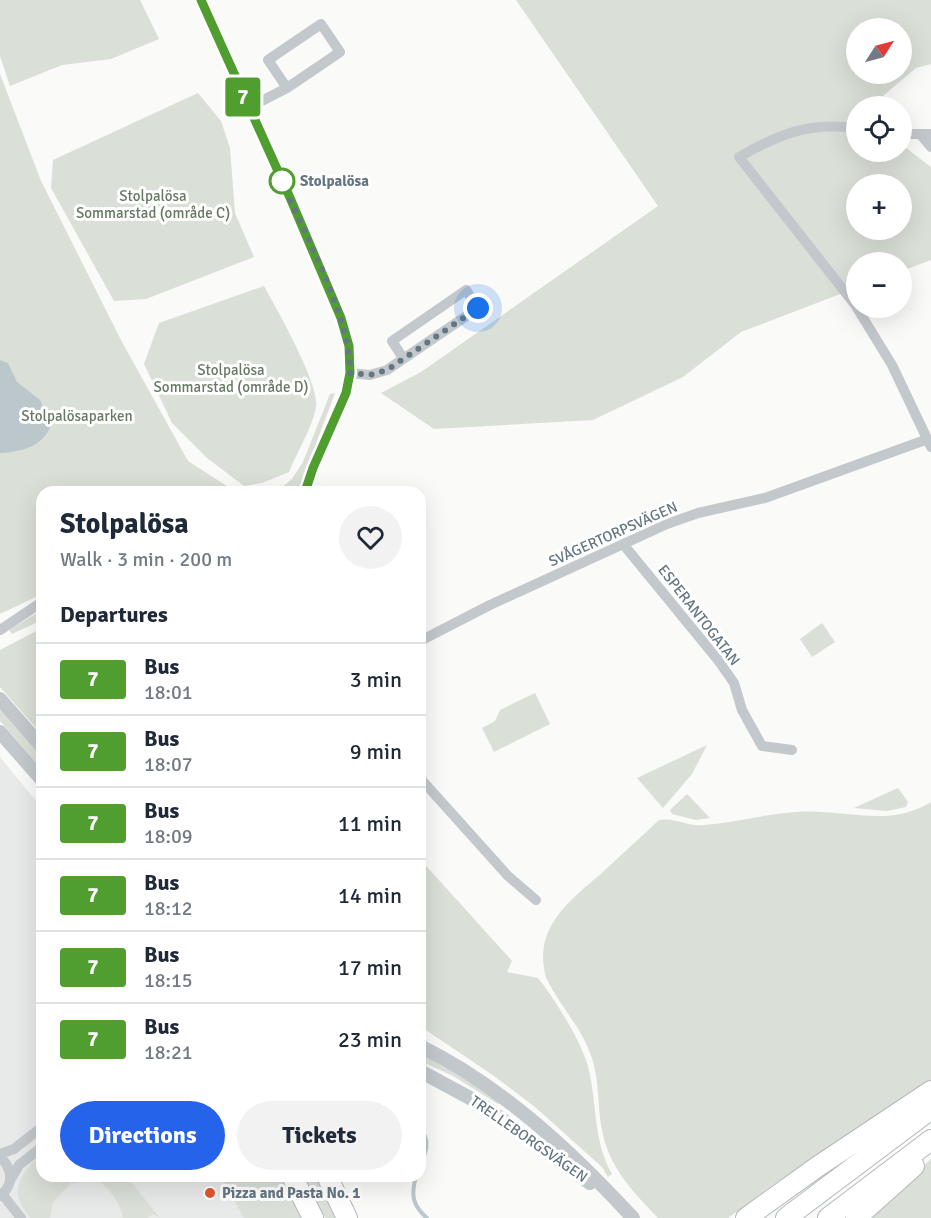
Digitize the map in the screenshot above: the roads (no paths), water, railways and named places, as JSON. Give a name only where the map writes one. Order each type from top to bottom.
[{"type":"highway","points":[[746,1218],[817,1167],[931,1091]]},
{"type":"highway","points":[[786,1218],[931,1109]]},
{"type":"highway","points":[[828,1218],[931,1140]]},
{"type":"highway","points":[[856,1218],[931,1153]]},
{"type":"highway","points":[[295,1182],[313,1218]]},
{"type":"highway","points":[[330,1182],[347,1218]]},
{"type":"street","points":[[201,0],[341,318],[349,346],[350,373],[338,416],[320,449],[307,486]]},
{"type":"street","points":[[248,108],[287,88],[340,52],[321,24],[268,60],[287,88]]},
{"type":"street","points":[[846,128],[814,127],[795,130],[773,137],[739,157],[846,293]]},
{"type":"street","points":[[926,135],[931,147]]},
{"type":"street","points":[[350,373],[370,375],[381,372],[404,358],[478,308],[466,290],[392,341],[404,358]]},
{"type":"street","points":[[864,318],[892,365],[929,443]]},
{"type":"street","name":"SVÅGERTORPSVÄGEN","points":[[426,638],[490,605],[698,513],[765,498],[929,443]]},
{"type":"street","name":"ESPERANTOGATAN","points":[[624,544],[734,683],[742,710],[762,746],[792,750]]},
{"type":"street","points":[[0,630],[36,606]]},
{"type":"street","points":[[0,699],[36,740]]},
{"type":"street","points":[[0,732],[36,773]]},
{"type":"street","points":[[426,785],[508,876],[536,900]]},
{"type":"street","points":[[426,1040],[471,1073]]},
{"type":"street","name":"TRELLEBORGSVÄGEN","points":[[426,1049],[471,1073],[566,1150],[632,1217]]},
{"type":"street","name":"TRELLEBORGSVÄGEN","points":[[426,1074],[498,1115],[632,1217]]},
{"type":"street","points":[[10,1179],[7,1164],[0,1156],[36,1132]]},
{"type":"street","points":[[21,1218],[1,1196],[19,1165],[36,1152]]},
{"type":"waterway","points":[[426,1142],[426,1151]]},
{"type":"waterway","points":[[415,1182],[414,1199],[418,1209],[427,1218]]},
{"type":"place","name":"Stolpalösa","points":[[282,181]]},
{"type":"place","name":"Pizza and Pasta No. 1","points":[[210,1193]]},
{"type":"park label","name":"Stolpalösa Sommarstad (område C)","points":[[153,204]]},
{"type":"park label","name":"Stolpalösa Sommarstad (område D)","points":[[231,378]]},
{"type":"park label","name":"Stolpalösaparken","points":[[77,416]]}]
